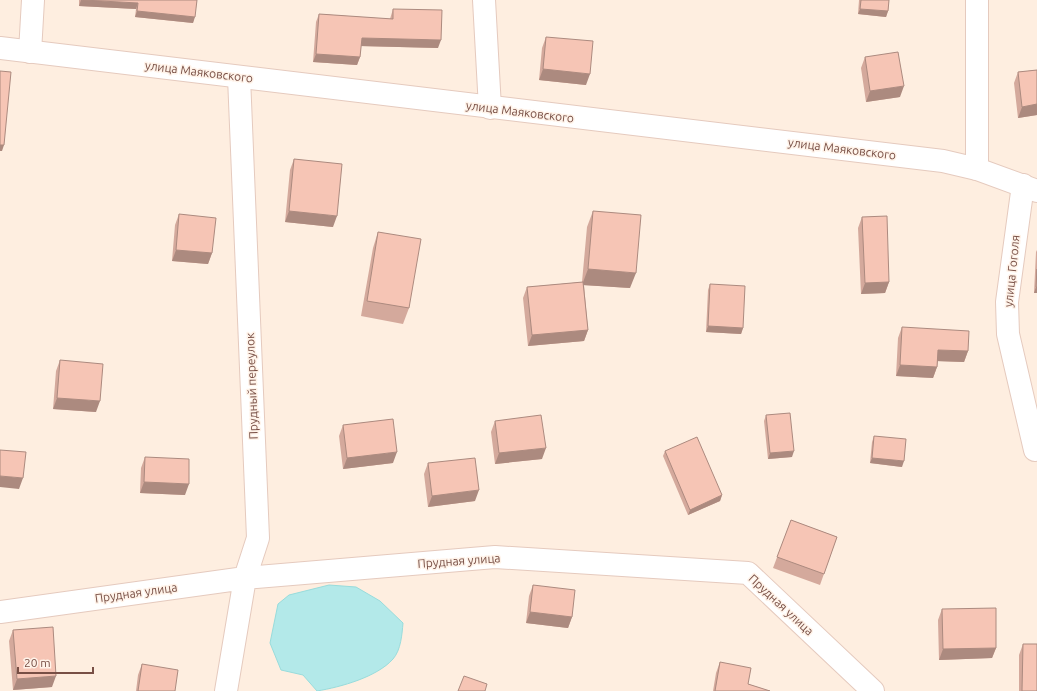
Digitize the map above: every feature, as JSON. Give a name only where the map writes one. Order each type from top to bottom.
[{"type":"street","points":[[30,52],[33,0]]},
{"type":"street","points":[[484,0],[490,108]]},
{"type":"street","points":[[976,0],[977,169]]},
{"type":"street","name":"улица Маяковского","points":[[0,48],[490,108],[943,161],[977,169],[1030,188]]},
{"type":"street","name":"Прудный переулок","points":[[226,691],[245,578],[258,538],[239,77]]},
{"type":"street","name":"улица Гоголя","points":[[1030,188],[1010,272],[1007,315],[1008,334],[1035,450]]},
{"type":"street","name":"Прудная улица","points":[[0,612],[245,578],[495,557],[748,573],[872,691]]},
{"type":"water","points":[[329,585],[356,587],[380,601],[403,623],[401,642],[393,659],[378,671],[347,684],[317,691],[303,675],[281,670],[270,643],[278,604],[289,595]]},
{"type":"building","points":[[83,0],[197,0],[195,17],[137,11],[138,3]]},
{"type":"building","points":[[861,0],[889,0],[888,11],[860,9]]},
{"type":"building","points":[[393,9],[442,10],[441,40],[362,38],[360,57],[316,54],[319,14],[393,19]]},
{"type":"building","points":[[546,37],[593,41],[590,74],[543,69]]},
{"type":"building","points":[[898,52],[904,86],[870,91],[865,57]]},
{"type":"building","points":[[1037,70],[1037,104],[1022,107],[1018,72]]},
{"type":"building","points":[[0,71],[11,72],[4,145],[0,145]]},
{"type":"building","points":[[294,159],[342,164],[337,216],[289,211]]},
{"type":"building","points":[[593,211],[641,215],[636,273],[588,269]]},
{"type":"building","points":[[179,214],[216,218],[212,253],[176,250]]},
{"type":"building","points":[[887,216],[889,282],[865,283],[862,217]]},
{"type":"building","points":[[378,232],[421,239],[409,308],[367,301]]},
{"type":"building","points":[[583,282],[588,330],[532,335],[527,287]]},
{"type":"building","points":[[710,284],[745,286],[743,328],[708,326]]},
{"type":"building","points":[[902,327],[969,331],[968,351],[938,350],[937,367],[900,365]]},
{"type":"building","points":[[60,360],[103,364],[100,401],[57,398]]},
{"type":"building","points":[[790,413],[794,451],[770,453],[766,415]]},
{"type":"building","points":[[541,415],[546,448],[499,453],[495,421]]},
{"type":"building","points":[[393,419],[397,452],[347,458],[343,425]]},
{"type":"building","points":[[874,436],[906,439],[904,461],[872,458]]},
{"type":"building","points":[[697,437],[722,495],[690,510],[665,451]]},
{"type":"building","points":[[0,450],[26,452],[23,478],[0,476]]},
{"type":"building","points":[[145,457],[189,459],[189,484],[144,482]]},
{"type":"building","points":[[475,458],[479,490],[432,496],[428,463]]},
{"type":"building","points":[[791,520],[837,537],[824,574],[777,557]]},
{"type":"building","points":[[533,585],[575,590],[572,617],[530,612]]},
{"type":"building","points":[[996,608],[996,648],[943,649],[942,609]]},
{"type":"building","points":[[53,627],[56,676],[17,679],[13,630]]},
{"type":"building","points":[[1023,644],[1037,644],[1037,691],[1022,691]]},
{"type":"building","points":[[720,662],[751,668],[748,684],[770,691],[715,691]]},
{"type":"building","points":[[142,664],[178,670],[175,691],[138,691]]},
{"type":"building","points":[[464,676],[487,684],[485,691],[458,691]]}]
